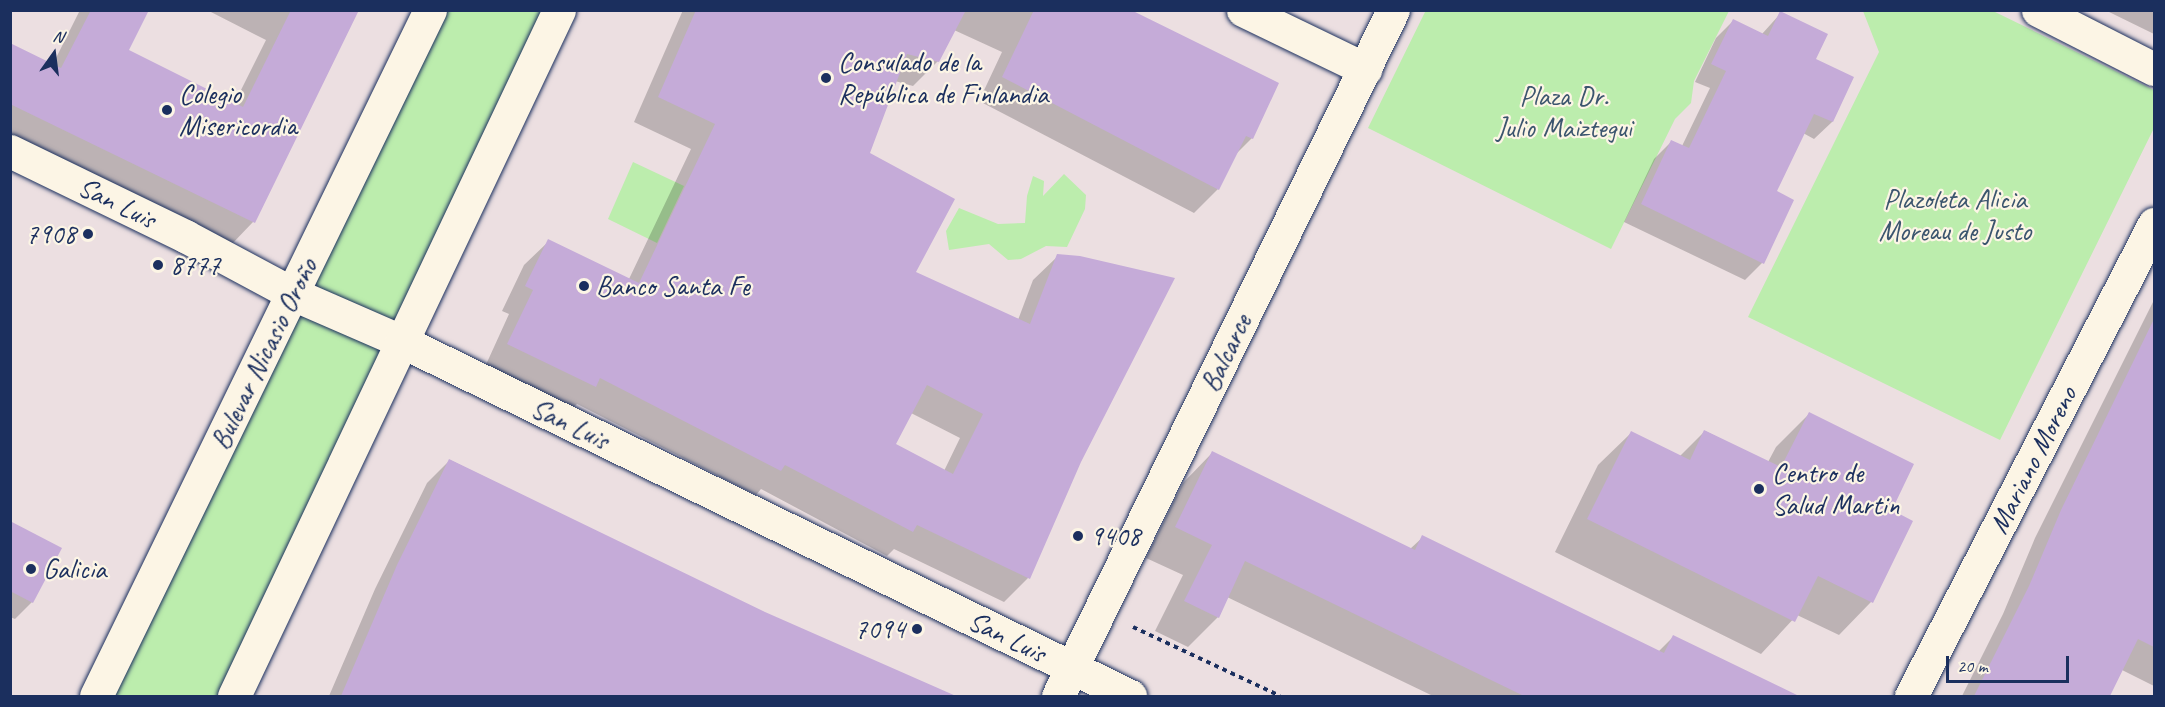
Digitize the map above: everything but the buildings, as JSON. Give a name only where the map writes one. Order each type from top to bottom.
[{"type":"street","name":"Bulevar Nicasio Oroño","points":[[96,696],[430,10]]},
{"type":"street","points":[[234,696],[400,341],[559,10]]},
{"type":"street","points":[[1244,10],[1365,69]]},
{"type":"street","name":"Balcarce","points":[[1065,682],[1393,10]]},
{"type":"street","points":[[2038,10],[2154,69]]},
{"type":"street","name":"San Luis","points":[[10,151],[185,236],[293,294],[400,341],[1065,682],[1130,696]]},
{"type":"street","name":"Mariano Moreno","points":[[1911,696],[2154,224]]},
{"type":"path","points":[[1137,629],[1280,696]]},
{"type":"green space","name":"Plaza Dr. Julio Maiztegui","points":[[1426,10],[1729,11],[1694,81],[1691,103],[1675,119],[1611,249],[1368,128]]},
{"type":"green space","points":[[430,11],[559,11],[234,696],[96,696]]},
{"type":"green space","name":"Plazoleta Alicia Moreau de Justo","points":[[1863,11],[1993,11],[2154,90],[2154,128],[2000,440],[1748,317],[1879,52]]},
{"type":"green space","points":[[633,162],[684,186],[657,243],[608,219]]},
{"type":"green space","points":[[1064,174],[1086,195],[1085,209],[1067,247],[1046,246],[1021,259],[1008,260],[989,244],[949,250],[946,231],[959,208],[998,224],[1025,223],[1027,196],[1033,176],[1044,181],[1043,196]]},
{"type":"place","name":"Consulado de la República de Finlandia","points":[[826,78]]},
{"type":"place","name":"Colegio Misericordia","points":[[167,110]]},
{"type":"place","name":"7908","points":[[88,234]]},
{"type":"place","name":"8777","points":[[158,265]]},
{"type":"place","name":"Banco Santa Fe","points":[[584,286]]},
{"type":"place","name":"Centro de Salud Martin","points":[[1759,489]]},
{"type":"place","name":"9408","points":[[1078,536]]},
{"type":"place","name":"Galicia","points":[[31,569]]},
{"type":"place","name":"7094","points":[[917,629]]}]
